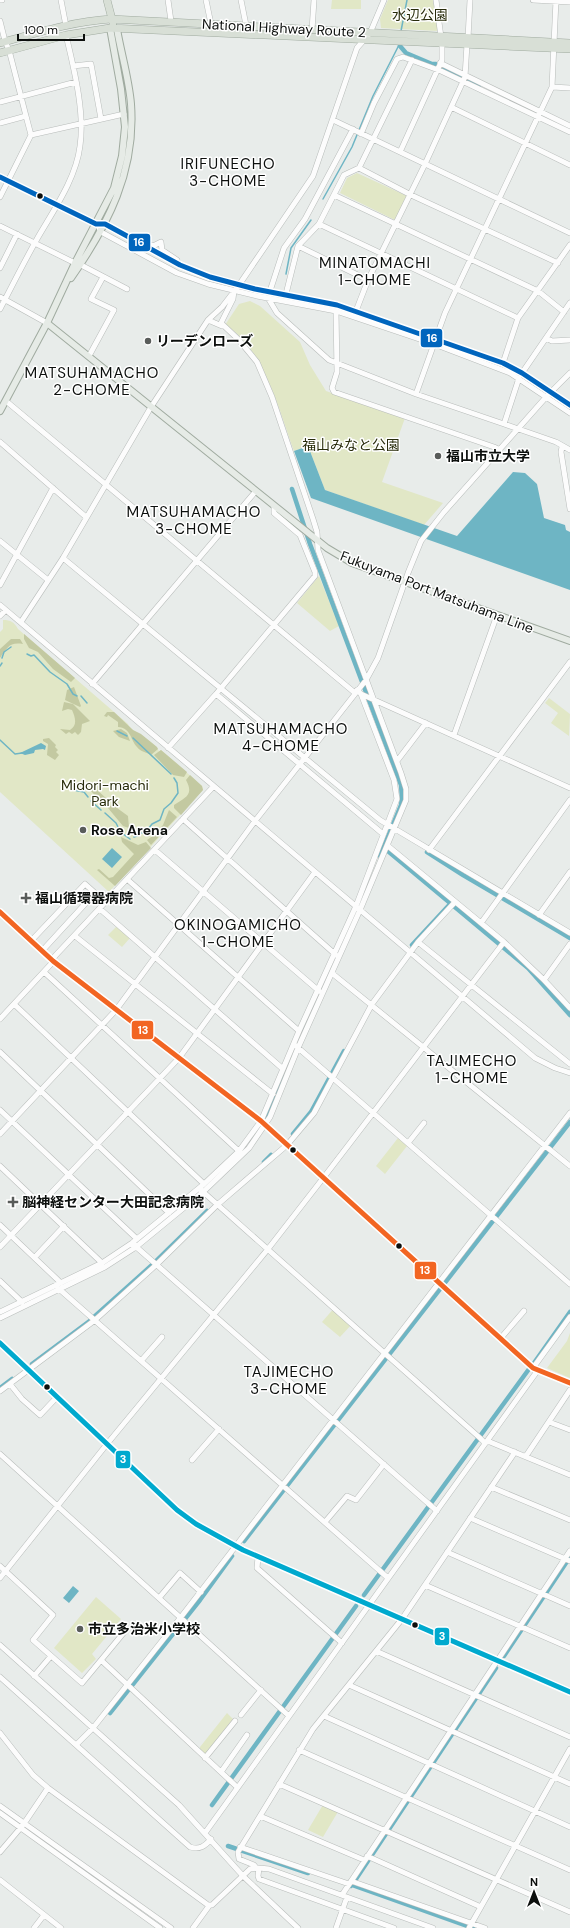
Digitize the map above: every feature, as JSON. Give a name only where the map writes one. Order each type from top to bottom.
[{"type":"highway","points":[[107,0],[113,29]]},
{"type":"highway","name":"National Highway Route 2","points":[[2,42],[93,20],[111,19],[246,25],[370,33],[392,37],[442,40],[554,45],[570,43]]},
{"type":"highway","name":"National Highway Route 2","points":[[0,53],[66,35],[113,29],[364,39],[392,37]]},
{"type":"highway","name":"National Highway Route 2","points":[[554,45],[570,49]]},
{"type":"main road","points":[[78,264],[114,188],[122,156],[125,127],[113,29]]},
{"type":"main road","points":[[0,411],[48,324],[64,288],[78,264],[101,232],[121,190],[128,158],[131,128],[131,102],[113,29]]},
{"type":"main road","name":"Fukuyama Port Matsuhama Line","points":[[48,324],[255,492],[327,548],[352,563],[570,641]]},
{"type":"street","points":[[61,0],[66,26]]},
{"type":"street","points":[[168,0],[171,22]]},
{"type":"street","points":[[206,0],[210,24]]},
{"type":"street","points":[[241,0],[246,25]]},
{"type":"street","points":[[312,30],[314,0]]},
{"type":"street","points":[[21,622],[63,558],[151,407],[208,320],[239,285],[313,176],[357,48],[370,33],[384,0]]},
{"type":"street","points":[[400,152],[442,60],[442,40],[436,0]]},
{"type":"street","points":[[356,311],[368,280],[397,224],[464,79],[470,0]]},
{"type":"street","points":[[533,0],[570,2]]},
{"type":"street","points":[[416,394],[445,313],[524,143],[552,87],[556,1]]},
{"type":"street","points":[[0,21],[2,42],[9,50],[31,135],[0,197]]},
{"type":"street","points":[[0,309],[3,298],[73,173],[78,157],[81,124],[76,82],[66,35]]},
{"type":"street","points":[[361,133],[374,103],[397,59],[403,56],[412,60],[439,66],[538,114],[570,132]]},
{"type":"street","points":[[286,294],[298,246],[319,224],[344,175],[359,168],[412,60]]},
{"type":"street","points":[[73,66],[91,64],[101,119]]},
{"type":"street","points":[[0,102],[76,82]]},
{"type":"street","points":[[552,87],[570,88]]},
{"type":"street","points":[[452,107],[570,165]]},
{"type":"street","points":[[31,135],[124,114]]},
{"type":"street","points":[[538,114],[570,126]]},
{"type":"street","points":[[0,123],[26,116]]},
{"type":"street","points":[[333,120],[570,233]]},
{"type":"street","points":[[270,291],[284,248],[305,219],[353,130]]},
{"type":"street","points":[[359,168],[410,195],[558,263]]},
{"type":"street","points":[[0,177],[96,224],[105,224],[186,267],[210,277],[239,285],[286,294],[356,311],[510,373],[520,375],[552,392],[570,405]]},
{"type":"street","points":[[334,195],[397,224],[469,260],[538,291],[564,312]]},
{"type":"street","points":[[96,224],[101,232],[177,273],[208,284],[234,291],[336,311],[503,363],[570,413]]},
{"type":"street","points":[[319,224],[518,318]]},
{"type":"street","points":[[0,226],[127,289]]},
{"type":"street","points":[[0,268],[17,234]]},
{"type":"street","points":[[128,237],[153,246],[161,242],[162,250],[186,267]]},
{"type":"street","points":[[503,363],[518,318],[570,245]]},
{"type":"street","points":[[298,246],[368,280]]},
{"type":"street","points":[[89,356],[114,310],[91,299],[103,277]]},
{"type":"street","points":[[222,326],[220,321],[234,291]]},
{"type":"street","points":[[3,298],[48,324]]},
{"type":"street","points":[[268,298],[277,313],[328,360],[416,394],[556,442],[562,447],[570,450]]},
{"type":"street","points":[[504,424],[520,375],[570,303]]},
{"type":"street","points":[[336,311],[337,372],[332,388],[334,392],[500,450]]},
{"type":"street","points":[[208,320],[222,326],[238,339],[257,362],[272,397],[313,519],[318,541],[318,550],[397,761],[407,794],[405,805],[391,827],[383,834],[358,908]]},
{"type":"street","points":[[546,338],[552,341],[570,340]]},
{"type":"street","points":[[0,1134],[116,1010],[299,764],[358,692],[378,658],[422,541],[432,525],[547,396],[570,373]]},
{"type":"street","points":[[6,400],[273,626],[358,692],[570,788]]},
{"type":"street","points":[[0,442],[86,518]]},
{"type":"street","points":[[562,447],[560,452],[570,509]]},
{"type":"street","points":[[0,585],[53,488]]},
{"type":"street","points":[[92,684],[198,562],[255,492]]},
{"type":"street","points":[[168,748],[216,694],[315,576],[315,572],[300,535],[274,513],[274,507]]},
{"type":"street","points":[[0,541],[48,580]]},
{"type":"street","points":[[63,558],[304,759],[391,827],[501,896],[539,915],[570,933]]},
{"type":"street","points":[[0,605],[535,1058],[555,1068],[570,1073]]},
{"type":"street","points":[[0,616],[6,610]]},
{"type":"street","points":[[454,735],[497,615]]},
{"type":"street","points":[[429,850],[570,662]]},
{"type":"street","points":[[58,1287],[105,1267],[134,1245],[201,1190],[241,1153],[264,1123],[296,1046],[299,1031],[337,956],[386,849],[391,827],[397,799],[396,787],[358,692]]},
{"type":"street","points":[[216,694],[383,834]]},
{"type":"street","points":[[397,761],[426,723]]},
{"type":"street","points":[[0,1019],[44,972],[55,956],[128,880],[213,786]]},
{"type":"street","points":[[481,923],[570,800]]},
{"type":"street","points":[[183,820],[337,956]]},
{"type":"street","points":[[386,849],[454,904],[481,923],[502,944],[544,980],[570,1008]]},
{"type":"street","points":[[155,850],[319,991]]},
{"type":"street","points":[[0,1247],[179,1058],[315,872]]},
{"type":"street","points":[[539,915],[570,872]]},
{"type":"street","points":[[128,880],[299,1031]]},
{"type":"street","points":[[32,941],[85,884],[95,893],[42,951]]},
{"type":"street","points":[[0,1391],[95,1320],[156,1265],[217,1204],[287,1145],[314,1113],[372,1004],[418,942],[454,904]]},
{"type":"street","points":[[100,909],[283,1069]]},
{"type":"street","points":[[0,912],[53,961],[264,1123],[500,1339],[536,1369],[570,1383]]},
{"type":"street","points":[[75,936],[273,1094]]},
{"type":"street","points":[[418,942],[570,1064]]},
{"type":"street","points":[[0,1578],[160,1378],[268,1249],[425,1048],[502,944]]},
{"type":"street","points":[[544,980],[570,944]]},
{"type":"street","points":[[264,1123],[283,1069],[333,974],[337,956]]},
{"type":"street","points":[[44,972],[241,1153]]},
{"type":"street","points":[[333,974],[372,1004],[570,1166]]},
{"type":"street","points":[[14,1004],[204,1184]]},
{"type":"street","points":[[296,1046],[570,1284]]},
{"type":"street","points":[[0,1052],[169,1213]]},
{"type":"street","points":[[0,1110],[137,1239]]},
{"type":"street","points":[[76,1745],[129,1687],[182,1619],[200,1592],[235,1546],[285,1487],[547,1148],[570,1113]]},
{"type":"street","points":[[408,1143],[424,1123]]},
{"type":"street","points":[[0,1318],[134,1245],[137,1239],[201,1190],[204,1184],[241,1153]]},
{"type":"street","points":[[0,1166],[102,1263]]},
{"type":"street","points":[[201,1190],[479,1437],[487,1442],[526,1456],[570,1475]]},
{"type":"street","points":[[0,1225],[35,1257],[58,1287],[388,1578]]},
{"type":"street","points":[[35,1257],[64,1226]]},
{"type":"street","points":[[134,1245],[437,1511]]},
{"type":"street","points":[[0,1281],[24,1304]]},
{"type":"street","points":[[0,1312],[24,1304]]},
{"type":"street","points":[[500,1339],[524,1311]]},
{"type":"street","points":[[205,1832],[487,1442],[570,1317]]},
{"type":"street","points":[[141,1361],[162,1337]]},
{"type":"street","points":[[0,1343],[177,1510],[196,1524],[258,1557],[570,1692]]},
{"type":"street","points":[[10,1384],[22,1399],[40,1415],[57,1397]]},
{"type":"street","points":[[526,1456],[570,1390]]},
{"type":"street","points":[[549,1422],[570,1430]]},
{"type":"street","points":[[192,1460],[219,1429]]},
{"type":"street","points":[[394,1928],[260,1879],[257,1868],[254,1864],[239,1859],[238,1856],[240,1847],[299,1750],[324,1716],[402,1619],[515,1452]]},
{"type":"street","points":[[0,1454],[289,1716]]},
{"type":"street","points":[[325,1522],[347,1496],[356,1500],[384,1464]]},
{"type":"street","points":[[491,1487],[570,1520]]},
{"type":"street","points":[[470,1518],[567,1560]]},
{"type":"street","points":[[336,1928],[342,1909],[344,1896],[350,1882],[541,1594],[567,1560],[570,1551]]},
{"type":"street","points":[[447,1552],[570,1606]]},
{"type":"street","points":[[258,1557],[257,1568],[342,1643]]},
{"type":"street","points":[[0,1566],[53,1615],[33,1640],[82,1683],[102,1661],[126,1630]]},
{"type":"street","points":[[159,1598],[180,1573],[200,1592]]},
{"type":"street","points":[[425,1585],[570,1648]]},
{"type":"street","points":[[0,1645],[179,1805],[205,1832],[243,1876],[298,1928]]},
{"type":"street","points":[[376,1651],[570,1737]]},
{"type":"street","points":[[34,1676],[51,1656]]},
{"type":"street","points":[[102,1661],[237,1787]]},
{"type":"street","points":[[0,1677],[190,1847],[202,1847],[211,1839]]},
{"type":"street","points":[[349,1685],[570,1784]]},
{"type":"street","points":[[241,1715],[261,1690]]},
{"type":"street","points":[[324,1716],[570,1827]]},
{"type":"street","points":[[205,1758],[235,1721]]},
{"type":"street","points":[[0,1733],[33,1775],[48,1788],[209,1906]]},
{"type":"street","points":[[221,1772],[248,1735]]},
{"type":"street","points":[[470,1926],[570,1749]]},
{"type":"street","points":[[299,1750],[407,1796],[570,1870]]},
{"type":"street","points":[[279,1784],[570,1912]]},
{"type":"street","points":[[0,1852],[22,1826],[48,1788]]},
{"type":"street","points":[[0,1806],[22,1826],[160,1928]]},
{"type":"street","points":[[0,1813],[22,1826],[171,1928]]},
{"type":"street","points":[[260,1816],[481,1906]]},
{"type":"street","points":[[240,1847],[350,1882],[470,1926],[485,1928]]},
{"type":"street","points":[[193,1928],[209,1906],[250,1869],[257,1868],[269,1869],[433,1928]]},
{"type":"street","points":[[0,1880],[60,1928]]},
{"type":"street","points":[[34,1928],[44,1915]]},
{"type":"green space","points":[[332,0],[361,0],[361,9],[331,9]]},
{"type":"green space","name":"水辺公園","points":[[388,0],[433,0],[438,31],[381,28],[380,19]]},
{"type":"green space","points":[[357,173],[407,196],[395,220],[340,193],[347,178]]},
{"type":"green space","name":"福山みなと公園","points":[[250,301],[260,306],[300,342],[310,365],[326,391],[405,418],[382,482],[443,503],[424,525],[325,490],[308,446],[294,451],[276,400],[260,364],[250,348],[238,335],[225,325],[239,304]]},
{"type":"green space","points":[[319,576],[339,626],[330,631],[297,603]]},
{"type":"green space","name":"Midori-machi Park","points":[[3,620],[14,623],[18,629],[128,724],[133,730],[152,743],[159,751],[161,750],[202,786],[203,790],[109,892],[0,792],[0,632],[3,629]]},
{"type":"green space","points":[[24,634],[75,678],[71,682],[53,669],[38,652],[29,648],[24,639]]},
{"type":"green space","points":[[11,639],[20,639],[23,644],[9,646],[0,658],[0,649]]},
{"type":"green space","points":[[74,687],[81,706],[80,707],[65,700],[67,690]]},
{"type":"green space","points":[[549,698],[570,714],[569,736],[551,723],[558,713],[545,703]]},
{"type":"green space","points":[[64,702],[73,704],[90,721],[82,724],[81,732],[78,735],[75,732],[72,734],[69,732],[66,734],[60,729],[70,730],[73,728],[75,723],[72,710],[68,709],[62,711]]},
{"type":"green space","points":[[107,712],[114,712],[133,730],[141,734],[158,749],[151,755],[140,750],[130,734],[125,729],[118,727],[118,722],[108,715],[107,717],[104,716]]},
{"type":"green space","points":[[121,729],[127,733],[130,741],[119,737],[113,731]]},
{"type":"green space","points":[[49,738],[56,745],[55,747],[58,750],[56,752],[59,755],[55,760],[47,755],[48,744],[43,741],[43,739]]},
{"type":"green space","points":[[161,750],[187,772],[184,777],[173,775],[154,755]]},
{"type":"green space","points":[[190,775],[202,786],[203,790],[181,815],[174,808],[174,805],[188,795],[189,789],[186,780]]},
{"type":"green space","points":[[95,788],[108,800],[108,803],[104,805],[90,790]]},
{"type":"green space","points":[[113,805],[128,816],[129,828],[123,826],[108,808],[109,806]]},
{"type":"green space","points":[[169,810],[177,817],[151,845],[147,840],[163,825]]},
{"type":"green space","points":[[121,837],[138,845],[146,842],[151,848],[115,886],[97,870],[99,869],[109,878],[113,877],[134,854],[122,842]]},
{"type":"green space","points":[[117,926],[130,938],[122,947],[108,935]]},
{"type":"green space","points":[[398,1138],[407,1146],[385,1174],[376,1166]]},
{"type":"green space","points":[[335,1307],[353,1323],[340,1337],[322,1322]]},
{"type":"green space","points":[[570,1333],[570,1378],[547,1368],[567,1341]]},
{"type":"green space","points":[[96,1597],[121,1619],[92,1654],[96,1659],[82,1673],[54,1648]]},
{"type":"green space","points":[[227,1713],[233,1719],[206,1755],[200,1750],[200,1747]]},
{"type":"green space","points":[[324,1803],[339,1810],[323,1837],[308,1830]]},
{"type":"water","points":[[308,446],[325,490],[457,536],[513,472],[525,473],[537,484],[544,518],[565,525],[566,530],[570,532],[570,590],[311,498],[294,451]]},
{"type":"water","points":[[41,743],[46,746],[45,750],[35,750],[34,753],[25,755],[20,753]]},
{"type":"water","points":[[112,848],[122,857],[112,868],[102,859]]},
{"type":"water","points":[[73,1586],[79,1591],[69,1603],[63,1598]]},
{"type":"waterway","points":[[401,31],[407,0]]},
{"type":"waterway","points":[[323,199],[352,147],[373,96],[400,43]]},
{"type":"waterway","points":[[400,46],[406,53],[432,64],[436,64],[479,86]]},
{"type":"waterway","points":[[286,274],[291,248],[311,220]]},
{"type":"waterway","points":[[292,489],[310,544],[401,785],[401,805],[380,856]]},
{"type":"waterway","points":[[2,658],[4,652],[11,647]]},
{"type":"waterway","points":[[27,654],[31,656],[34,655],[50,672],[67,684],[73,694],[77,696]]},
{"type":"waterway","points":[[81,696],[87,703]]},
{"type":"waterway","points":[[117,731],[127,736]]},
{"type":"waterway","points":[[133,738],[171,774]]},
{"type":"waterway","points":[[0,740],[15,754],[22,753]]},
{"type":"waterway","points":[[140,833],[145,833],[152,824],[160,820],[164,809],[171,803],[178,793],[177,783],[174,778]]},
{"type":"waterway","points":[[69,787],[73,790],[84,792],[88,797]]},
{"type":"waterway","points":[[91,801],[101,810]]},
{"type":"waterway","points":[[105,813],[116,823],[120,831]]},
{"type":"waterway","points":[[123,834],[130,839]]},
{"type":"waterway","points":[[383,847],[528,968],[570,1015]]},
{"type":"waterway","points":[[427,852],[570,938]]},
{"type":"waterway","points":[[412,945],[451,903]]},
{"type":"waterway","points":[[264,1123],[307,1021]]},
{"type":"waterway","points":[[293,1134],[311,1112],[344,1051]]},
{"type":"waterway","points":[[244,1541],[570,1122]]},
{"type":"waterway","points":[[264,1162],[271,1155]]},
{"type":"waterway","points":[[106,1263],[132,1247],[214,1179]]},
{"type":"waterway","points":[[156,1261],[207,1211]]},
{"type":"waterway","points":[[94,1317],[152,1265]]},
{"type":"waterway","points":[[0,1315],[26,1303]]},
{"type":"waterway","points":[[534,1363],[570,1312]]},
{"type":"waterway","points":[[32,1364],[91,1320]]},
{"type":"waterway","points":[[364,1595],[529,1369]]},
{"type":"waterway","points":[[0,1388],[12,1379]]},
{"type":"waterway","points":[[110,1713],[200,1600],[232,1556]]},
{"type":"waterway","points":[[504,1656],[570,1557]]},
{"type":"waterway","points":[[212,1805],[356,1606]]},
{"type":"waterway","points":[[352,1885],[496,1668]]},
{"type":"waterway","points":[[228,1846],[308,1873]]},
{"type":"waterway","points":[[351,1886],[352,1885],[473,1928]]},
{"type":"transit line","name":"16","points":[[0,177],[96,224],[105,224],[180,265],[210,277],[255,289],[337,305],[503,363],[522,373],[570,405]]},
{"type":"transit line","name":"13","points":[[0,912],[53,961],[261,1121],[533,1368],[570,1383]]},
{"type":"transit line","name":"3","points":[[0,1343],[177,1510],[196,1524],[243,1550],[570,1692]]},
{"type":"place","name":"リーデンローズ","points":[[148,341]]},
{"type":"place","name":"福山市立大学","points":[[438,456]]},
{"type":"place","name":"Rose Arena","points":[[83,830]]},
{"type":"place","name":"福山循環器病院","points":[[26,898]]},
{"type":"place","name":"脳神経センター大田記念病院","points":[[13,1202]]},
{"type":"place","name":"市立多治米小学校","points":[[80,1629]]},
{"type":"district","name":"IRIFUNECHO 3-CHOME","points":[[228,172]]},
{"type":"district","name":"MINATOMACHI 1-CHOME","points":[[375,272]]},
{"type":"district","name":"MATSUHAMACHO 2-CHOME","points":[[92,382]]},
{"type":"district","name":"MATSUHAMACHO 3-CHOME","points":[[194,520]]},
{"type":"district","name":"MATSUHAMACHO 4-CHOME","points":[[281,738]]},
{"type":"district","name":"OKINOGAMICHO 1-CHOME","points":[[238,934]]},
{"type":"district","name":"TAJIMECHO 1-CHOME","points":[[472,1070]]},
{"type":"district","name":"TAJIMECHO 3-CHOME","points":[[289,1380]]}]
